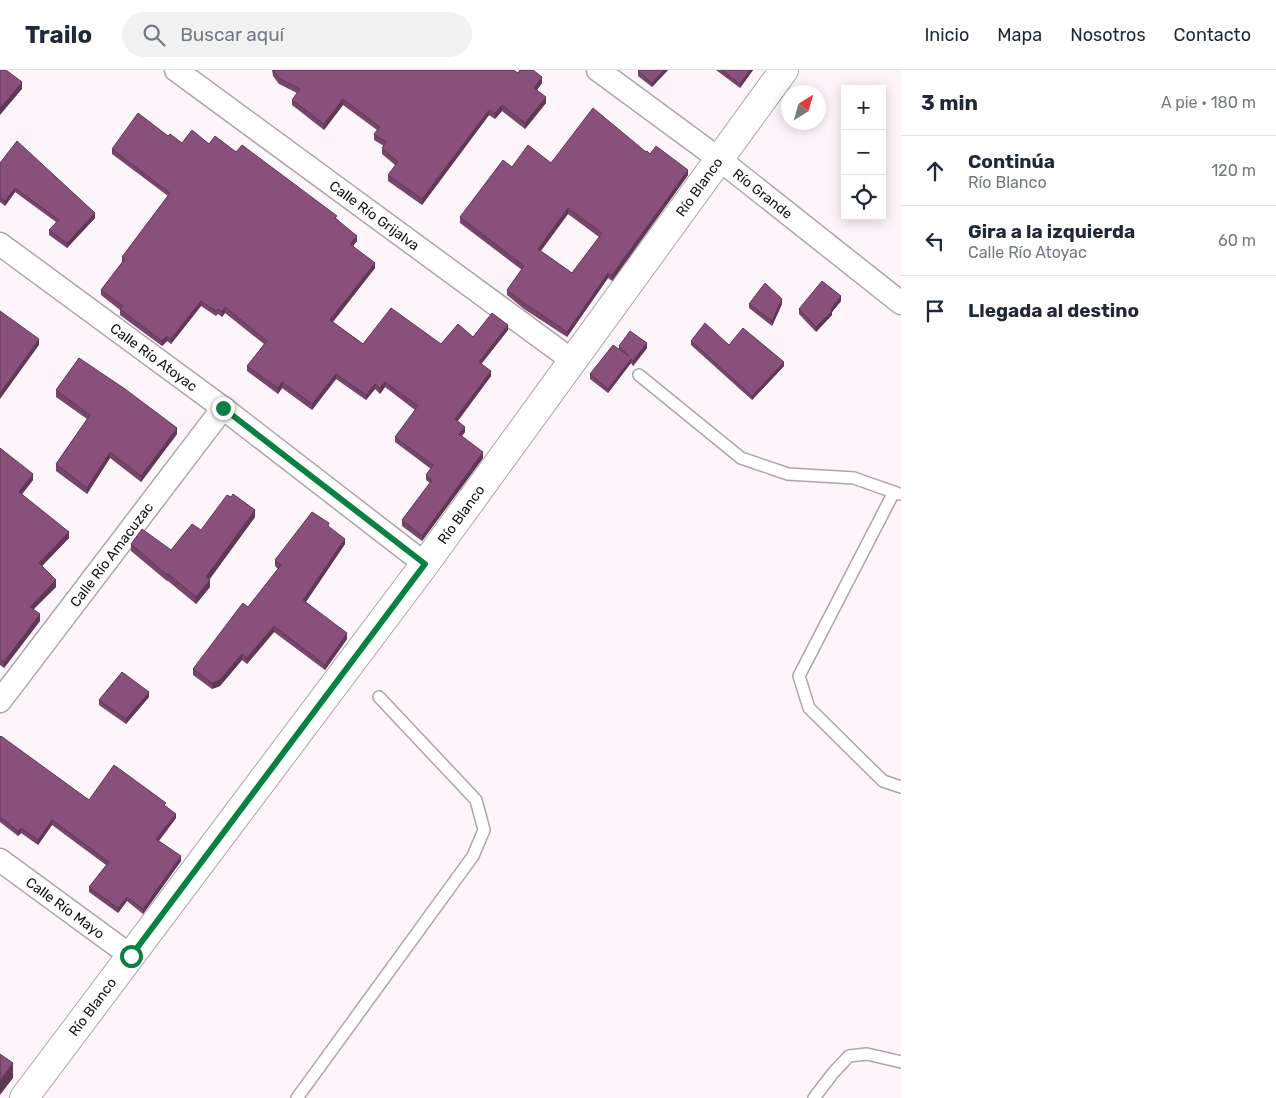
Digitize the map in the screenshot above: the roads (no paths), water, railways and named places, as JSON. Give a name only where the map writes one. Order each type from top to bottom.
[{"type":"street","name":"Calle Río Grijalva","points":[[176,70],[573,361]]},
{"type":"street","name":"Río Grande","points":[[598,70],[719,159],[901,303]]},
{"type":"street","name":"Río Blanco","points":[[24,1098],[425,564],[784,70]]},
{"type":"street","name":"Calle Río Atoyac","points":[[0,244],[223,408],[425,564]]},
{"type":"street","name":"Calle Río Amacuzac","points":[[0,701],[223,408]]},
{"type":"street","name":"Calle Río Mayo","points":[[0,860],[131,956]]},
{"type":"lane","points":[[639,375],[741,458],[788,474],[854,478],[898,494],[799,676],[809,708],[883,780],[901,787]]},
{"type":"lane","points":[[297,1098],[473,856],[484,830],[476,800],[379,696]]},
{"type":"lane","points":[[814,1098],[849,1056],[866,1054],[901,1062]]}]
